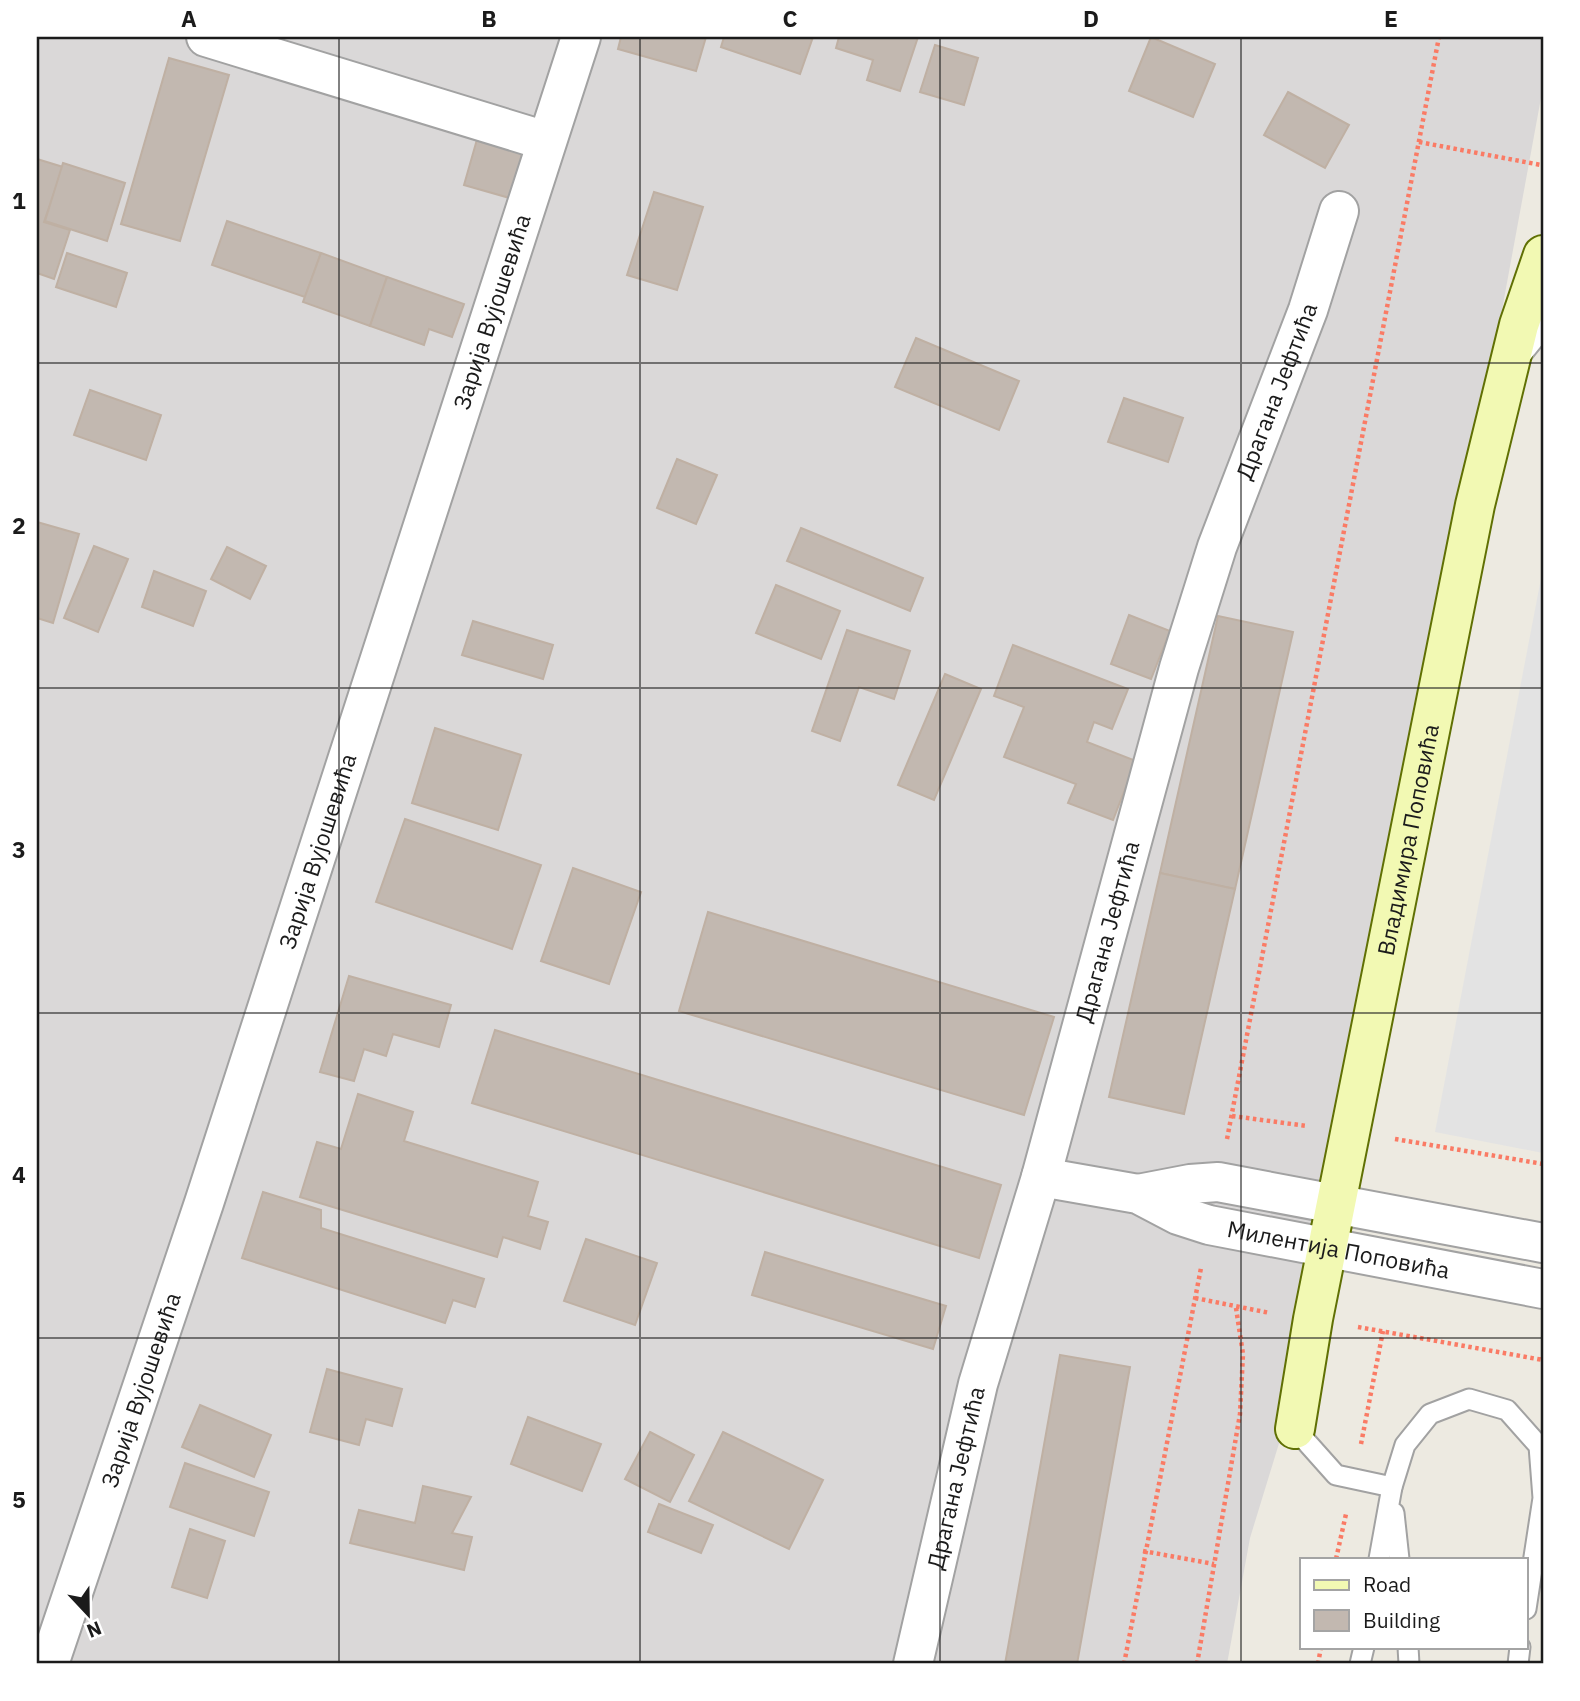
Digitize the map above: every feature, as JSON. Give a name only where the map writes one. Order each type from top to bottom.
[{"type":"main road","name":"Владимира Поповића","points":[[1294,1429],[1467,542],[1519,325],[1543,255]]},
{"type":"street","points":[[206,37],[545,141]]},
{"type":"street","name":"Зарија Вујошевића","points":[[49,1664],[208,1190],[545,141],[581,37]]},
{"type":"street","name":"Драгана Јефтића","points":[[913,1664],[978,1384],[1041,1177],[1179,668],[1217,547],[1308,310],[1339,211]]},
{"type":"street","name":"Милентија Поповића","points":[[1041,1177],[1138,1194],[1196,1222],[1543,1289]]},
{"type":"street","name":"Милентија Поповића","points":[[1138,1194],[1178,1185],[1218,1182],[1543,1243]]},
{"type":"lane","points":[[1500,398],[1527,345],[1543,328]]},
{"type":"lane","points":[[1379,1558],[1392,1487],[1405,1445],[1430,1414],[1469,1399],[1507,1410],[1539,1446],[1542,1498],[1528,1595]]},
{"type":"lane","points":[[1294,1429],[1336,1475],[1392,1487]]},
{"type":"lane","points":[[1392,1487],[1399,1558]]},
{"type":"path","points":[[1231,1116],[1439,37]]},
{"type":"path","points":[[1419,142],[1541,165]]},
{"type":"path","points":[[1410,1141],[1543,1164]]},
{"type":"path","points":[[1124,1664],[1143,1551],[1195,1298],[1236,1308],[1243,1354],[1240,1414],[1197,1664]]},
{"type":"path","points":[[1382,1331],[1543,1360]]},
{"type":"path","points":[[1143,1551],[1214,1563]]},
{"type":"shaded area","points":[[37,37],[1543,37],[1543,87],[1315,1326],[1250,1538],[1227,1664],[37,1664]]},
{"type":"shaded area","points":[[1543,568],[1543,1153],[1435,1132]]},
{"type":"building","points":[[621,37],[706,37],[696,71],[618,49]]},
{"type":"building","points":[[724,37],[813,37],[800,74],[721,47]]},
{"type":"building","points":[[839,37],[918,37],[900,91],[867,80],[873,60],[836,48]]},
{"type":"building","points":[[1151,37],[1215,64],[1193,117],[1129,91]]},
{"type":"building","points":[[935,45],[978,58],[964,105],[920,92]]},
{"type":"building","points":[[169,58],[229,75],[180,241],[121,224]]},
{"type":"building","points":[[1288,92],[1349,125],[1325,168],[1264,135]]},
{"type":"building","points":[[480,129],[529,143],[513,199],[464,185]]},
{"type":"building","points":[[37,159],[63,167],[44,222],[70,230],[54,279],[37,273]]},
{"type":"building","points":[[63,163],[125,183],[107,241],[45,221]]},
{"type":"building","points":[[654,192],[703,207],[677,290],[627,275]]},
{"type":"building","points":[[227,221],[321,253],[305,297],[212,265]]},
{"type":"building","points":[[67,253],[127,273],[116,307],[56,287]]},
{"type":"building","points":[[321,253],[387,277],[370,326],[303,302]]},
{"type":"building","points":[[387,277],[464,304],[452,337],[429,329],[424,345],[370,326]]},
{"type":"building","points":[[916,338],[1019,381],[999,430],[895,387]]},
{"type":"building","points":[[90,390],[161,415],[146,460],[74,435]]},
{"type":"building","points":[[1124,398],[1183,418],[1168,462],[1108,442]]},
{"type":"building","points":[[677,459],[717,475],[696,524],[657,508]]},
{"type":"building","points":[[37,522],[79,534],[53,623],[37,618]]},
{"type":"building","points":[[801,528],[923,578],[910,611],[787,561]]},
{"type":"building","points":[[94,546],[128,559],[98,632],[64,618]]},
{"type":"building","points":[[227,547],[266,566],[250,599],[211,579]]},
{"type":"building","points":[[154,571],[206,591],[193,626],[142,607]]},
{"type":"building","points":[[776,585],[840,611],[821,659],[756,633]]},
{"type":"building","points":[[1129,615],[1170,631],[1151,679],[1111,664]]},
{"type":"building","points":[[1218,616],[1293,632],[1235,889],[1160,873]]},
{"type":"building","points":[[473,621],[553,645],[543,679],[462,655]]},
{"type":"building","points":[[847,630],[910,651],[894,699],[859,687],[840,741],[812,731]]},
{"type":"building","points":[[1013,645],[1128,689],[1112,729],[1094,722],[1087,742],[1136,761],[1113,820],[1068,803],[1076,784],[1004,757],[1024,707],[994,696]]},
{"type":"building","points":[[945,674],[981,689],[934,800],[898,785]]},
{"type":"building","points":[[435,728],[521,755],[498,830],[412,803]]},
{"type":"building","points":[[405,819],[541,865],[512,949],[376,902]]},
{"type":"building","points":[[573,868],[641,892],[609,984],[541,961]]},
{"type":"building","points":[[1160,873],[1235,889],[1184,1114],[1109,1097]]},
{"type":"building","points":[[708,912],[1054,1017],[1024,1115],[679,1011]]},
{"type":"building","points":[[349,976],[451,1005],[439,1047],[393,1034],[386,1056],[364,1049],[354,1081],[320,1072]]},
{"type":"building","points":[[495,1030],[1001,1185],[979,1258],[472,1103]]},
{"type":"building","points":[[358,1094],[413,1112],[404,1141],[538,1182],[528,1216],[548,1222],[540,1249],[503,1237],[497,1257],[300,1197],[317,1142],[341,1149]]},
{"type":"building","points":[[263,1192],[321,1210],[321,1228],[484,1279],[475,1307],[453,1300],[445,1323],[242,1258]]},
{"type":"building","points":[[586,1239],[657,1263],[635,1325],[564,1301]]},
{"type":"building","points":[[765,1252],[946,1306],[933,1349],[752,1295]]},
{"type":"building","points":[[1060,1355],[1130,1367],[1077,1664],[1005,1664]]},
{"type":"building","points":[[327,1369],[402,1389],[392,1426],[366,1419],[359,1445],[310,1432]]},
{"type":"building","points":[[200,1405],[271,1435],[254,1477],[182,1447]]},
{"type":"building","points":[[528,1417],[601,1444],[582,1491],[511,1464]]},
{"type":"building","points":[[650,1432],[694,1455],[670,1502],[625,1479]]},
{"type":"building","points":[[723,1432],[823,1480],[789,1549],[689,1501]]},
{"type":"building","points":[[185,1463],[269,1492],[254,1536],[170,1507]]},
{"type":"building","points":[[423,1486],[471,1497],[452,1533],[472,1537],[464,1570],[350,1543],[359,1510],[415,1523]]},
{"type":"building","points":[[659,1504],[713,1525],[701,1553],[648,1532]]},
{"type":"building","points":[[190,1529],[225,1541],[207,1598],[172,1587]]}]
